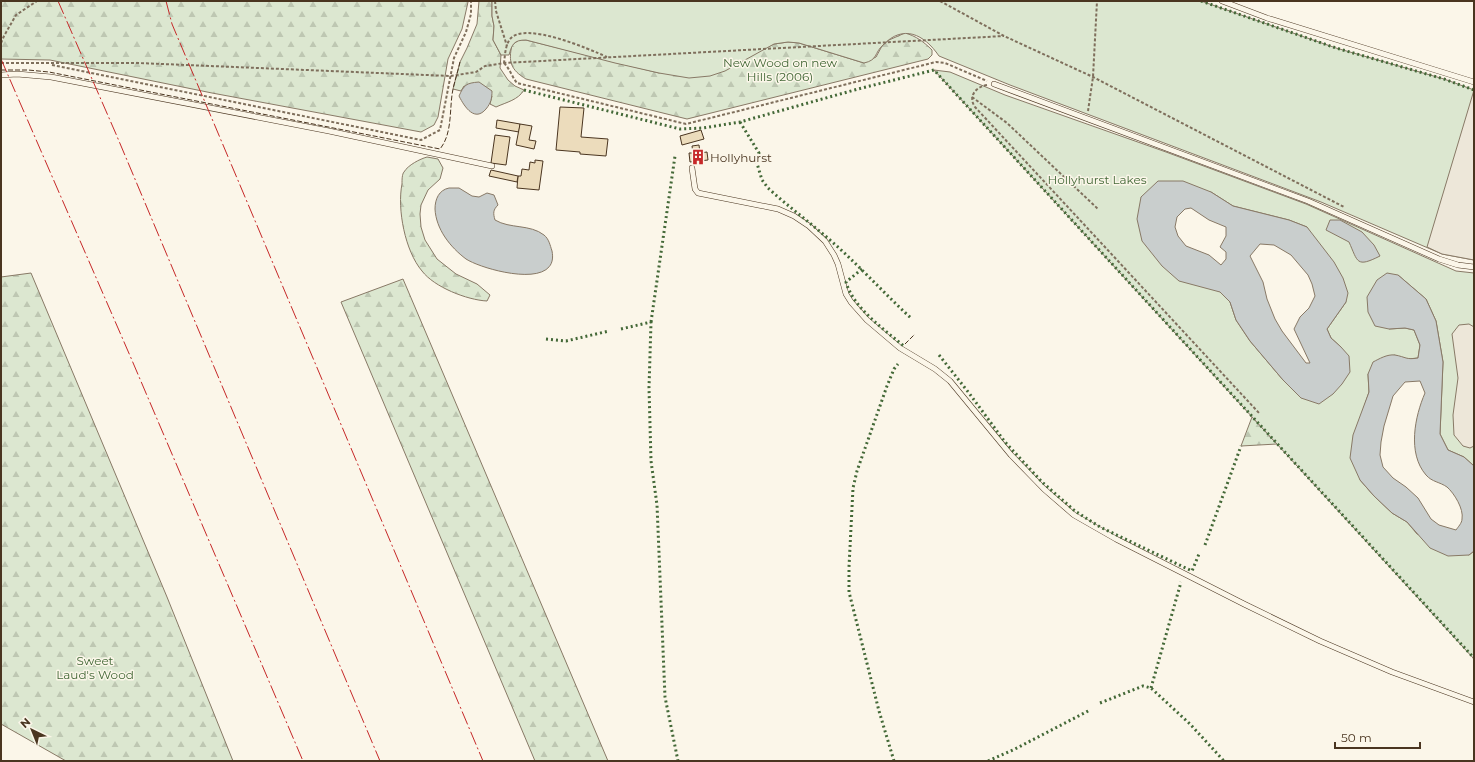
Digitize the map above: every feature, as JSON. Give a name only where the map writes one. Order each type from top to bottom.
[{"type":"lane","points":[[1222,1],[1267,18],[1474,82]]},
{"type":"lane","points":[[1,74],[51,77],[329,131],[492,166]]},
{"type":"lane","points":[[994,84],[1308,201],[1439,259],[1458,265],[1474,267]]},
{"type":"lane","points":[[692,168],[694,189],[698,193],[778,209],[794,216],[809,226],[825,241],[834,255],[846,294],[867,320],[900,348],[935,369],[950,381],[1011,455],[1044,489],[1074,515],[1123,543],[1320,641],[1392,672],[1474,702]]},
{"type":"path","points":[[1,43],[16,15],[37,1]]},
{"type":"path","points":[[47,64],[422,140],[440,130],[454,58],[466,32],[471,14],[471,1]]},
{"type":"path","points":[[495,1],[496,11],[507,46]]},
{"type":"path","points":[[940,1],[1004,36],[1093,77],[1345,208]]},
{"type":"path","points":[[1097,1],[1093,77],[1088,113],[1091,118],[1099,123]]},
{"type":"path","points":[[504,63],[507,46],[510,40],[514,36],[526,34],[546,35],[575,43],[608,58]]},
{"type":"path","points":[[1,63],[138,64],[450,76],[476,72],[485,66],[504,63],[1004,36]]},
{"type":"path","points":[[504,63],[517,83],[686,124],[936,62],[945,62],[994,84]]},
{"type":"path","points":[[994,84],[976,90],[972,97],[972,102],[975,107],[1259,413]]},
{"type":"path","points":[[972,97],[1007,123],[1098,208]]},
{"type":"green space","points":[[1,1],[468,2],[462,29],[448,59],[438,117],[434,125],[421,132],[212,93],[50,60],[1,59]]},
{"type":"green space","points":[[479,1],[492,1],[494,26],[493,40],[501,55],[500,68],[508,80],[515,86],[524,90],[519,96],[496,107],[490,104],[492,96],[464,86],[461,91],[453,89],[460,62],[477,24]]},
{"type":"green space","points":[[492,1],[1201,1],[1336,48],[1444,79],[1474,90],[1474,260],[1442,254],[1321,202],[1010,85],[939,56],[927,42],[913,34],[906,33],[891,39],[880,48],[872,60],[864,63],[799,43],[788,42],[774,44],[725,71],[710,76],[689,78],[615,63],[526,40],[514,43],[509,55],[501,55],[493,40],[494,26]]},
{"type":"green space","name":"New Wood on new Hills (2006)","points":[[905,33],[926,44],[932,50],[932,55],[928,59],[687,119],[526,79],[514,69],[510,56],[512,45],[519,40],[526,40],[659,73],[749,56],[774,44],[788,42],[799,43],[864,63],[876,57],[882,46],[889,40]]},
{"type":"green space","name":"Hollyhurst Lakes","points":[[934,70],[950,72],[1005,95],[1166,152],[1306,204],[1456,271],[1474,273],[1474,466],[1464,457],[1448,450],[1440,434],[1443,362],[1436,321],[1426,299],[1398,275],[1389,329],[1405,328],[1414,330],[1420,345],[1418,358],[1407,359],[1394,355],[1368,374],[1369,392],[1363,410],[1360,480],[1374,496],[1392,513],[1407,522],[1417,534],[1469,555],[1474,551],[1474,659]],"holes":[[[1211,192],[1233,206],[1289,220],[1307,227],[1346,302],[1327,329],[1331,338],[1341,347],[1301,398],[1283,380],[1250,341],[1236,320],[1230,302],[1141,197]]]},
{"type":"green space","points":[[427,157],[438,159],[443,168],[440,179],[428,190],[421,205],[421,227],[425,240],[437,259],[456,274],[477,284],[490,295],[487,301],[470,298],[452,292],[434,282],[422,271],[411,252],[402,217],[402,176],[406,169],[411,165]]},
{"type":"green space","name":"Sweet Laud's Wood","points":[[31,273],[167,597],[233,761],[66,761],[1,724],[1,277]]},
{"type":"green space","points":[[403,279],[608,761],[535,761],[341,302]]},
{"type":"green space","points":[[1252,417],[1277,444],[1241,446]]},
{"type":"shaded area","points":[[479,82],[492,91],[492,94],[488,107],[482,113],[474,114],[467,109],[459,96],[462,89],[466,85]]},
{"type":"shaded area","points":[[1474,90],[1474,260],[1442,254],[1427,247]]},
{"type":"shaded area","points":[[1158,181],[1183,181],[1211,192],[1233,206],[1289,220],[1307,227],[1334,262],[1343,278],[1348,293],[1346,302],[1327,329],[1331,338],[1349,356],[1350,372],[1333,394],[1319,404],[1301,398],[1283,380],[1250,341],[1236,320],[1230,302],[1220,292],[1179,281],[1162,266],[1142,241],[1137,219],[1141,197]],"holes":[[[1191,208],[1209,220],[1226,227],[1226,236],[1220,247],[1226,252],[1226,259],[1221,265],[1209,255],[1186,246],[1178,236],[1175,227],[1177,217],[1185,209]],[[1260,244],[1274,245],[1291,255],[1308,275],[1312,284],[1315,296],[1309,308],[1300,317],[1294,329],[1310,363],[1306,363],[1275,319],[1267,299],[1263,282],[1250,256]]]},
{"type":"shaded area","points":[[449,188],[459,188],[472,196],[479,197],[487,193],[494,195],[498,205],[494,212],[495,220],[507,225],[533,229],[544,235],[548,240],[552,251],[551,263],[544,271],[533,274],[518,274],[488,268],[466,259],[449,243],[438,224],[436,216],[435,209],[437,198],[440,193]]},
{"type":"shaded area","points":[[1330,220],[1340,220],[1362,232],[1374,245],[1380,256],[1366,262],[1359,261],[1356,258],[1349,242],[1326,230]]},
{"type":"shaded area","points":[[1387,273],[1398,275],[1426,299],[1436,321],[1443,362],[1440,434],[1448,450],[1464,457],[1474,466],[1474,551],[1469,555],[1448,556],[1430,548],[1407,522],[1392,513],[1374,496],[1360,480],[1350,458],[1353,435],[1369,392],[1368,374],[1373,362],[1389,355],[1414,359],[1418,358],[1420,345],[1414,330],[1405,328],[1389,329],[1375,326],[1368,312],[1367,297],[1377,280]],"holes":[[[1420,381],[1425,393],[1421,402],[1416,423],[1416,456],[1426,475],[1447,487],[1453,493],[1458,502],[1462,519],[1456,530],[1439,525],[1431,519],[1418,498],[1393,478],[1383,467],[1380,455],[1384,426],[1393,396],[1405,382]]]},
{"type":"shaded area","points":[[1469,324],[1474,327],[1474,446],[1470,448],[1463,446],[1454,435],[1453,415],[1458,378],[1452,334],[1459,325]]},
{"type":"building","points":[[560,107],[584,108],[581,137],[608,139],[606,156],[556,150]]},
{"type":"building","points":[[497,120],[520,124],[519,132],[496,128]]},
{"type":"building","points":[[520,124],[532,126],[529,140],[536,141],[534,149],[516,145]]},
{"type":"building","points":[[701,130],[704,139],[682,145],[680,136]]},
{"type":"building","points":[[495,135],[510,137],[506,165],[491,163]]},
{"type":"building","name":"Hollyhurst","points":[[699,145],[700,153],[707,152],[708,160],[690,162],[689,153],[693,153],[692,146]]},
{"type":"building","points":[[535,160],[543,161],[539,190],[517,188],[518,176],[521,176],[522,169],[529,170],[530,162],[535,163]]},
{"type":"building","points":[[491,170],[518,176],[517,182],[489,176]]},
{"type":"hedge","points":[[1201,1],[1336,48],[1444,79],[1474,90]]},
{"type":"hedge","points":[[524,90],[680,129],[703,128],[740,122],[858,89],[934,70],[1474,658]]},
{"type":"hedge","points":[[740,122],[759,153],[756,160],[762,180],[768,188],[839,248],[912,319]]},
{"type":"hedge","points":[[651,322],[675,156]]},
{"type":"hedge","points":[[862,269],[846,282],[850,292],[862,310],[905,347]]},
{"type":"hedge","points":[[621,329],[651,322],[649,388],[651,461],[657,505],[665,697],[678,761]]},
{"type":"hedge","points":[[546,339],[566,341],[609,331]]},
{"type":"hedge","points":[[939,355],[1005,442],[1042,482],[1075,511],[1100,527],[1192,571],[1199,554]]},
{"type":"hedge","points":[[894,761],[879,711],[849,592],[849,567],[853,488],[857,471],[887,386],[894,369],[898,364]]},
{"type":"hedge","points":[[1205,545],[1241,446]]},
{"type":"hedge","points":[[1151,688],[1181,582]]},
{"type":"hedge","points":[[1100,703],[1143,686],[1151,688],[1190,724],[1224,761]]},
{"type":"hedge","points":[[988,761],[1015,749],[1090,710]]},
{"type":"fence","points":[[1,70],[49,72],[440,149],[444,143],[449,128],[453,89],[460,62]]},
{"type":"fence","points":[[905,344],[915,334]]},
{"type":"power","points":[[58,1],[116,134],[380,761]]},
{"type":"power","points":[[166,1],[172,24],[483,761]]},
{"type":"power","points":[[1,59],[131,358],[303,761]]},
{"type":"place","name":"Hollyhurst","points":[[698,157]]}]
